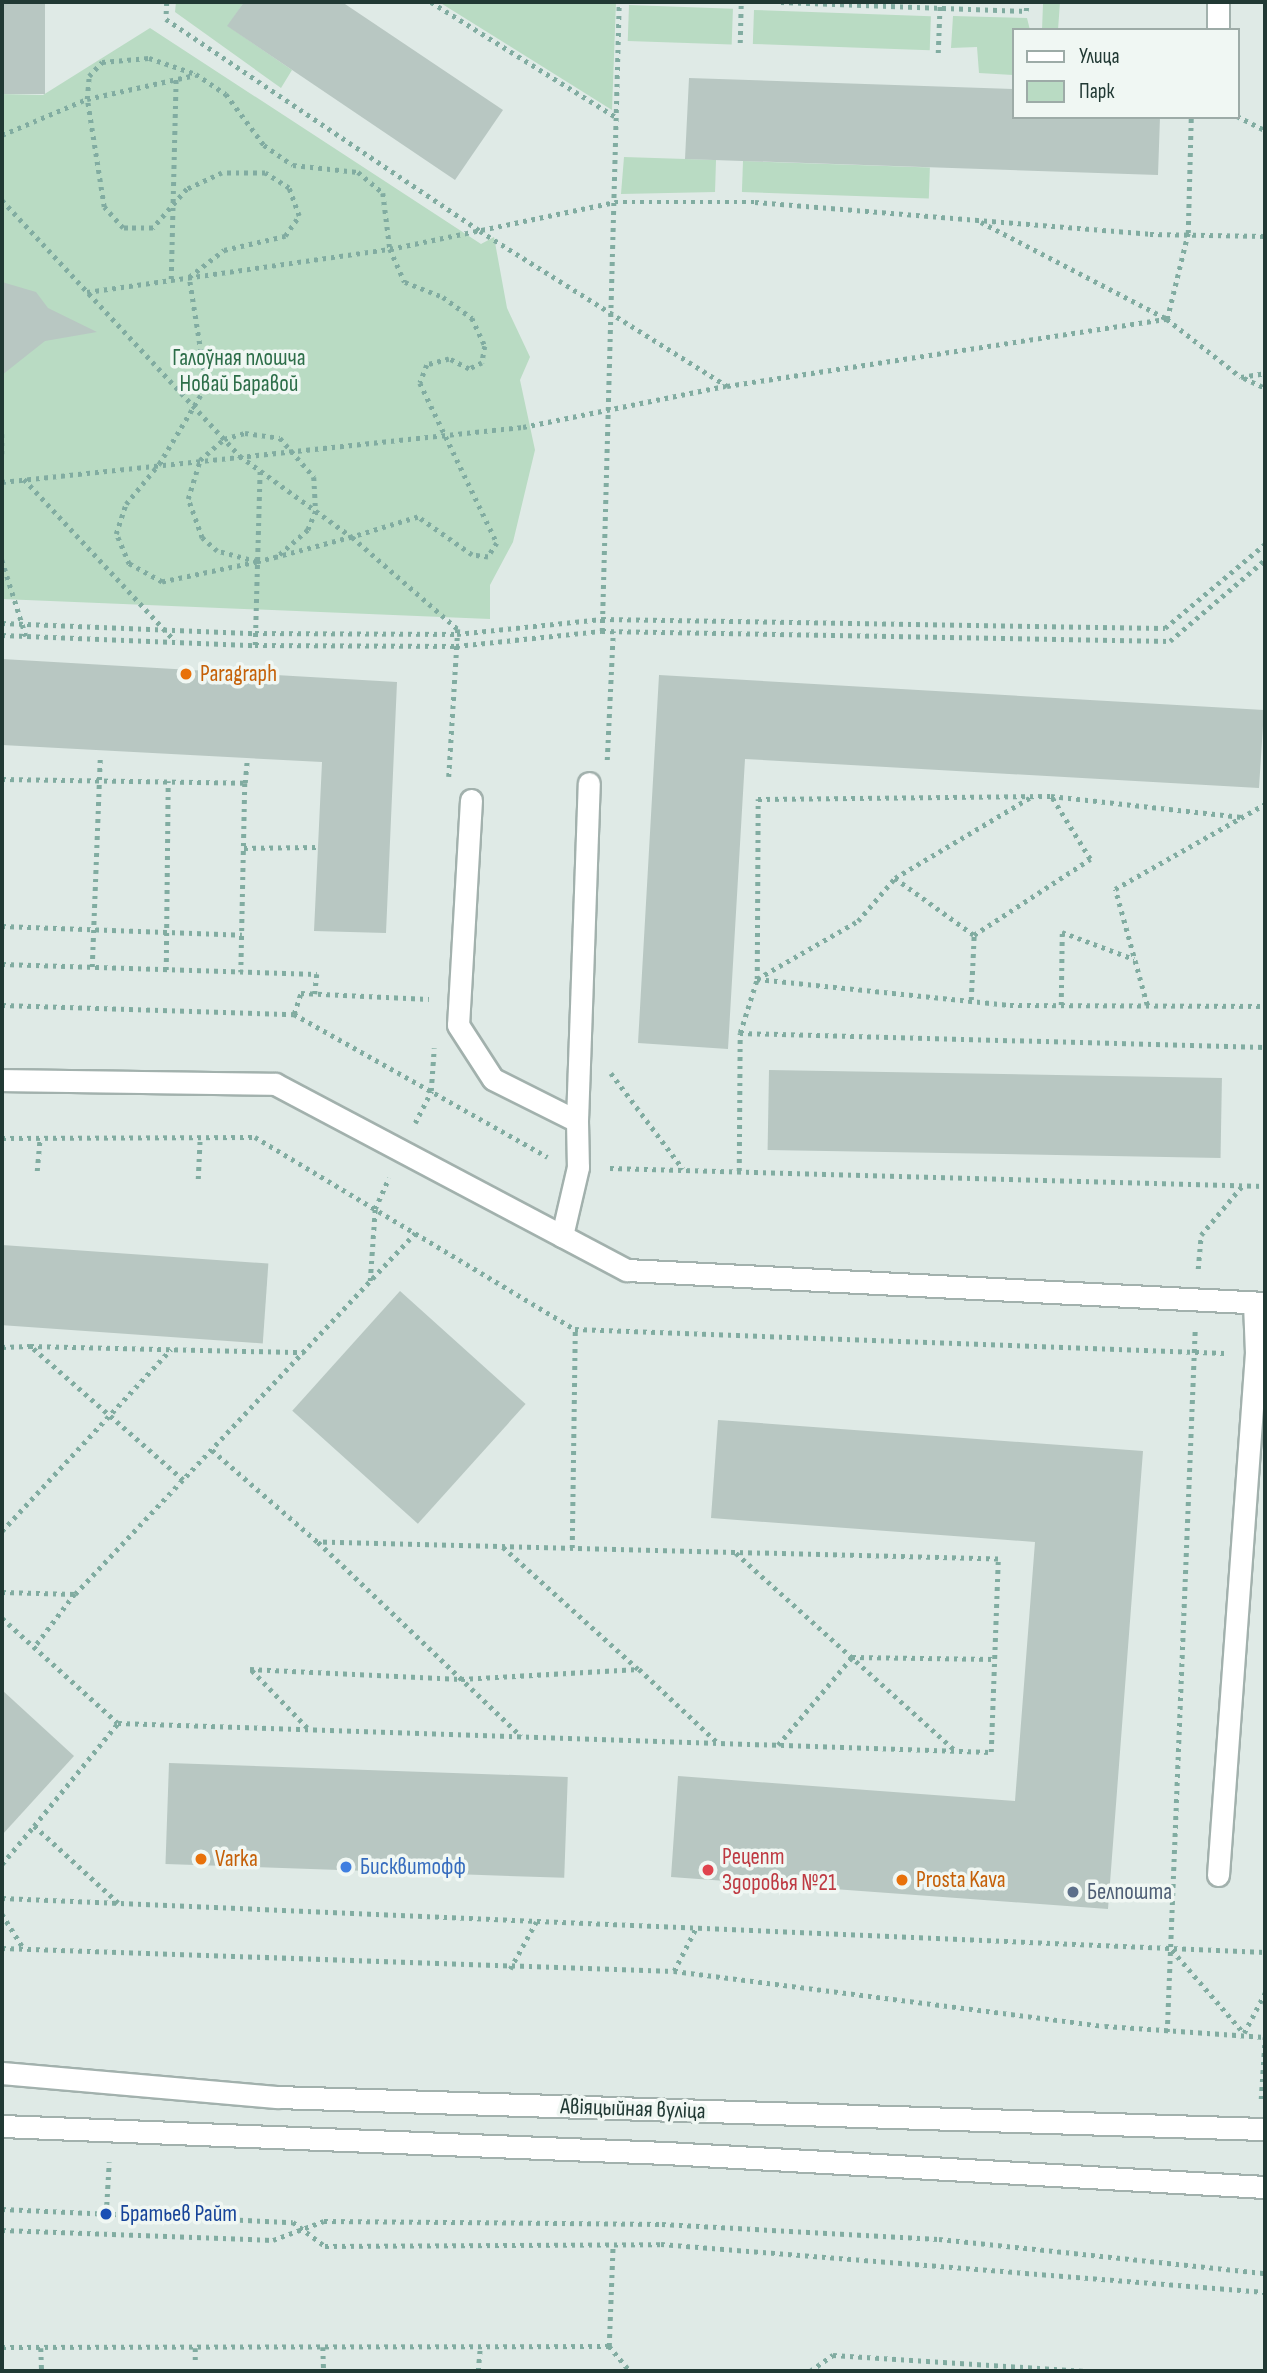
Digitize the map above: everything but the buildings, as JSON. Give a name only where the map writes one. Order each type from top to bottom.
[{"type":"main road","points":[[1218,2],[1218,28]]},
{"type":"main road","points":[[562,1236],[578,1167],[579,1029],[589,783]]},
{"type":"main road","points":[[471,800],[458,1025],[493,1079],[578,1121]]},
{"type":"main road","points":[[2,1080],[275,1084],[627,1270],[1260,1304],[1218,1875]]},
{"type":"main road","name":"Авіяцыйная вуліца","points":[[2,2073],[277,2097],[1262,2129]]},
{"type":"main road","name":"Авіяцыйная вуліца","points":[[2,2126],[1265,2188]]},
{"type":"path","points":[[167,2],[166,19],[480,231],[727,386]]},
{"type":"path","points":[[431,2],[617,118]]},
{"type":"path","points":[[602,631],[619,2]]},
{"type":"path","points":[[740,43],[741,2]]},
{"type":"path","points":[[781,2],[940,5],[1026,11],[1027,2]]},
{"type":"path","points":[[938,53],[940,5]]},
{"type":"path","points":[[149,58],[196,74],[226,94],[264,145],[293,165],[358,172],[383,193],[390,250],[405,282],[443,297],[472,318],[485,346],[482,363],[469,369],[449,359],[427,365],[421,383],[497,543],[488,557],[472,555],[418,517],[277,557],[162,582],[129,564],[116,534],[126,505],[159,464],[206,386],[189,277],[224,250],[285,236],[299,216],[289,188],[265,173],[222,173],[187,189],[153,228],[123,228],[104,207],[87,99],[89,76],[102,62],[149,58]]},
{"type":"path","points":[[2,135],[87,99],[196,74]]},
{"type":"path","points":[[171,279],[176,79]]},
{"type":"path","points":[[1239,117],[1265,130]]},
{"type":"path","points":[[1167,319],[1188,233],[1191,119]]},
{"type":"path","points":[[2,200],[240,456],[352,537],[458,629]]},
{"type":"path","points":[[86,292],[390,250],[615,202],[755,202],[977,220],[1265,236]]},
{"type":"path","points":[[977,220],[1167,319],[1241,377],[1265,388]]},
{"type":"path","points":[[2,482],[295,448],[523,427],[727,386],[1167,319]]},
{"type":"path","points":[[1241,377],[1265,373]]},
{"type":"path","points":[[257,562],[236,559],[202,538],[188,499],[200,460],[224,439],[263,433],[295,448],[314,477],[316,511],[301,538],[277,557]]},
{"type":"path","points":[[2,434],[2,454]]},
{"type":"path","points":[[255,645],[260,470]]},
{"type":"path","points":[[24,479],[176,642]]},
{"type":"path","points":[[2,623],[256,633],[457,634],[602,619],[1166,628],[1265,544]]},
{"type":"path","points":[[2,560],[25,624],[26,636]]},
{"type":"path","points":[[2,635],[255,645],[456,646],[602,631],[1170,641],[1265,560]]},
{"type":"path","points":[[92,967],[100,757]]},
{"type":"path","points":[[241,972],[247,759]]},
{"type":"path","points":[[2,779],[245,783]]},
{"type":"path","points":[[166,970],[168,781]]},
{"type":"path","points":[[974,935],[1090,859],[1051,796]]},
{"type":"path","points":[[739,1171],[740,1033],[757,979],[758,799],[1051,796],[1242,817]]},
{"type":"path","points":[[757,979],[858,920],[895,878],[1032,797]]},
{"type":"path","points":[[1147,1005],[1115,889],[1265,804]]},
{"type":"path","points":[[244,848],[318,847]]},
{"type":"path","points":[[895,878],[974,935]]},
{"type":"path","points":[[2,926],[242,934]]},
{"type":"path","points":[[1061,1005],[1062,932],[1134,960]]},
{"type":"path","points":[[971,1000],[974,935]]},
{"type":"path","points":[[2,964],[317,974],[315,994]]},
{"type":"path","points":[[757,979],[971,1000],[1061,1005],[1265,1006]]},
{"type":"path","points":[[295,1014],[301,993],[437,999]]},
{"type":"path","points":[[2,1005],[295,1014],[562,1165],[1265,1186]]},
{"type":"path","points":[[579,1029],[684,1170]]},
{"type":"path","points":[[740,1033],[1265,1047]]},
{"type":"path","points":[[198,1179],[200,1137]]},
{"type":"path","points":[[37,1171],[40,1138]]},
{"type":"path","points":[[1167,2032],[1196,1302],[1201,1235],[1242,1185]]},
{"type":"path","points":[[34,1648],[75,1594],[415,1233]]},
{"type":"path","points":[[572,1548],[575,1329]]},
{"type":"path","points":[[30,1346],[183,1480]]},
{"type":"path","points":[[2,1347],[304,1352]]},
{"type":"path","points":[[2,1531],[172,1349]]},
{"type":"path","points":[[212,1450],[318,1542],[521,1736]]},
{"type":"path","points":[[2,1618],[118,1723],[991,1752],[998,1559],[318,1542]]},
{"type":"path","points":[[503,1547],[718,1743]]},
{"type":"path","points":[[735,1553],[956,1751]]},
{"type":"path","points":[[2,1592],[75,1594]]},
{"type":"path","points":[[852,1657],[995,1658]]},
{"type":"path","points":[[778,1745],[852,1657]]},
{"type":"path","points":[[307,1729],[250,1669],[461,1679],[639,1670]]},
{"type":"path","points":[[2,1864],[118,1723]]},
{"type":"path","points":[[34,1826],[118,1903]]},
{"type":"path","points":[[2,1898],[1265,1952]]},
{"type":"path","points":[[2,1914],[24,1949]]},
{"type":"path","points":[[510,1969],[536,1922]]},
{"type":"path","points":[[674,1971],[696,1928]]},
{"type":"path","points":[[2,1948],[510,1969],[674,1971],[1167,2032],[1244,2033],[1265,2037],[1262,2129]]},
{"type":"path","points":[[1172,1950],[1244,2033]]},
{"type":"path","points":[[1244,2033],[1265,1993]]},
{"type":"path","points":[[106,2214],[111,2130]]},
{"type":"path","points":[[2,2209],[293,2222],[325,2246],[613,2244],[934,2261],[1265,2292]]},
{"type":"path","points":[[2,2230],[272,2241],[324,2221],[662,2224],[939,2239],[1265,2273]]},
{"type":"path","points":[[613,2244],[609,2346],[630,2371]]},
{"type":"path","points":[[2,2347],[609,2346]]},
{"type":"path","points":[[323,2347],[324,2370]]},
{"type":"path","points":[[478,2371],[480,2347]]},
{"type":"path","points":[[41,2348],[42,2371]]},
{"type":"path","points":[[195,2348],[195,2360]]},
{"type":"path","points":[[810,2371],[833,2355],[984,2368],[1085,2371]]},
{"type":"green space","points":[[176,2],[244,2],[228,26],[292,70],[281,88],[175,12]]},
{"type":"green space","points":[[439,2],[616,2],[612,110]]},
{"type":"green space","points":[[1034,2],[1060,2],[1058,28],[1042,28],[1043,4]]},
{"type":"green space","points":[[629,5],[733,9],[732,45],[628,41]]},
{"type":"green space","points":[[754,10],[931,16],[930,50],[753,44]]},
{"type":"green space","points":[[953,16],[1027,18],[1030,28],[1012,28],[1012,75],[979,73],[977,47],[951,48]]},
{"type":"green space","name":"Галоўная плошча Новай Баравой","points":[[150,28],[481,244],[494,237],[507,308],[530,357],[520,380],[535,450],[513,542],[490,585],[490,619],[2,599],[2,94],[43,95]]},
{"type":"green space","points":[[624,157],[716,160],[715,192],[621,194]]},
{"type":"green space","points":[[743,161],[930,168],[929,199],[742,192]]},
{"type":"place","name":"Paragraph","points":[[186,674]]},
{"type":"place","name":"Varka","points":[[201,1859]]},
{"type":"place","name":"Бисквитофф","points":[[346,1867]]},
{"type":"place","name":"Рецепт Здоровья №21","points":[[708,1870]]},
{"type":"place","name":"Prosta Kava","points":[[902,1880]]},
{"type":"place","name":"Белпошта","points":[[1073,1892]]},
{"type":"place","name":"Братьев Райт","points":[[106,2214]]}]
